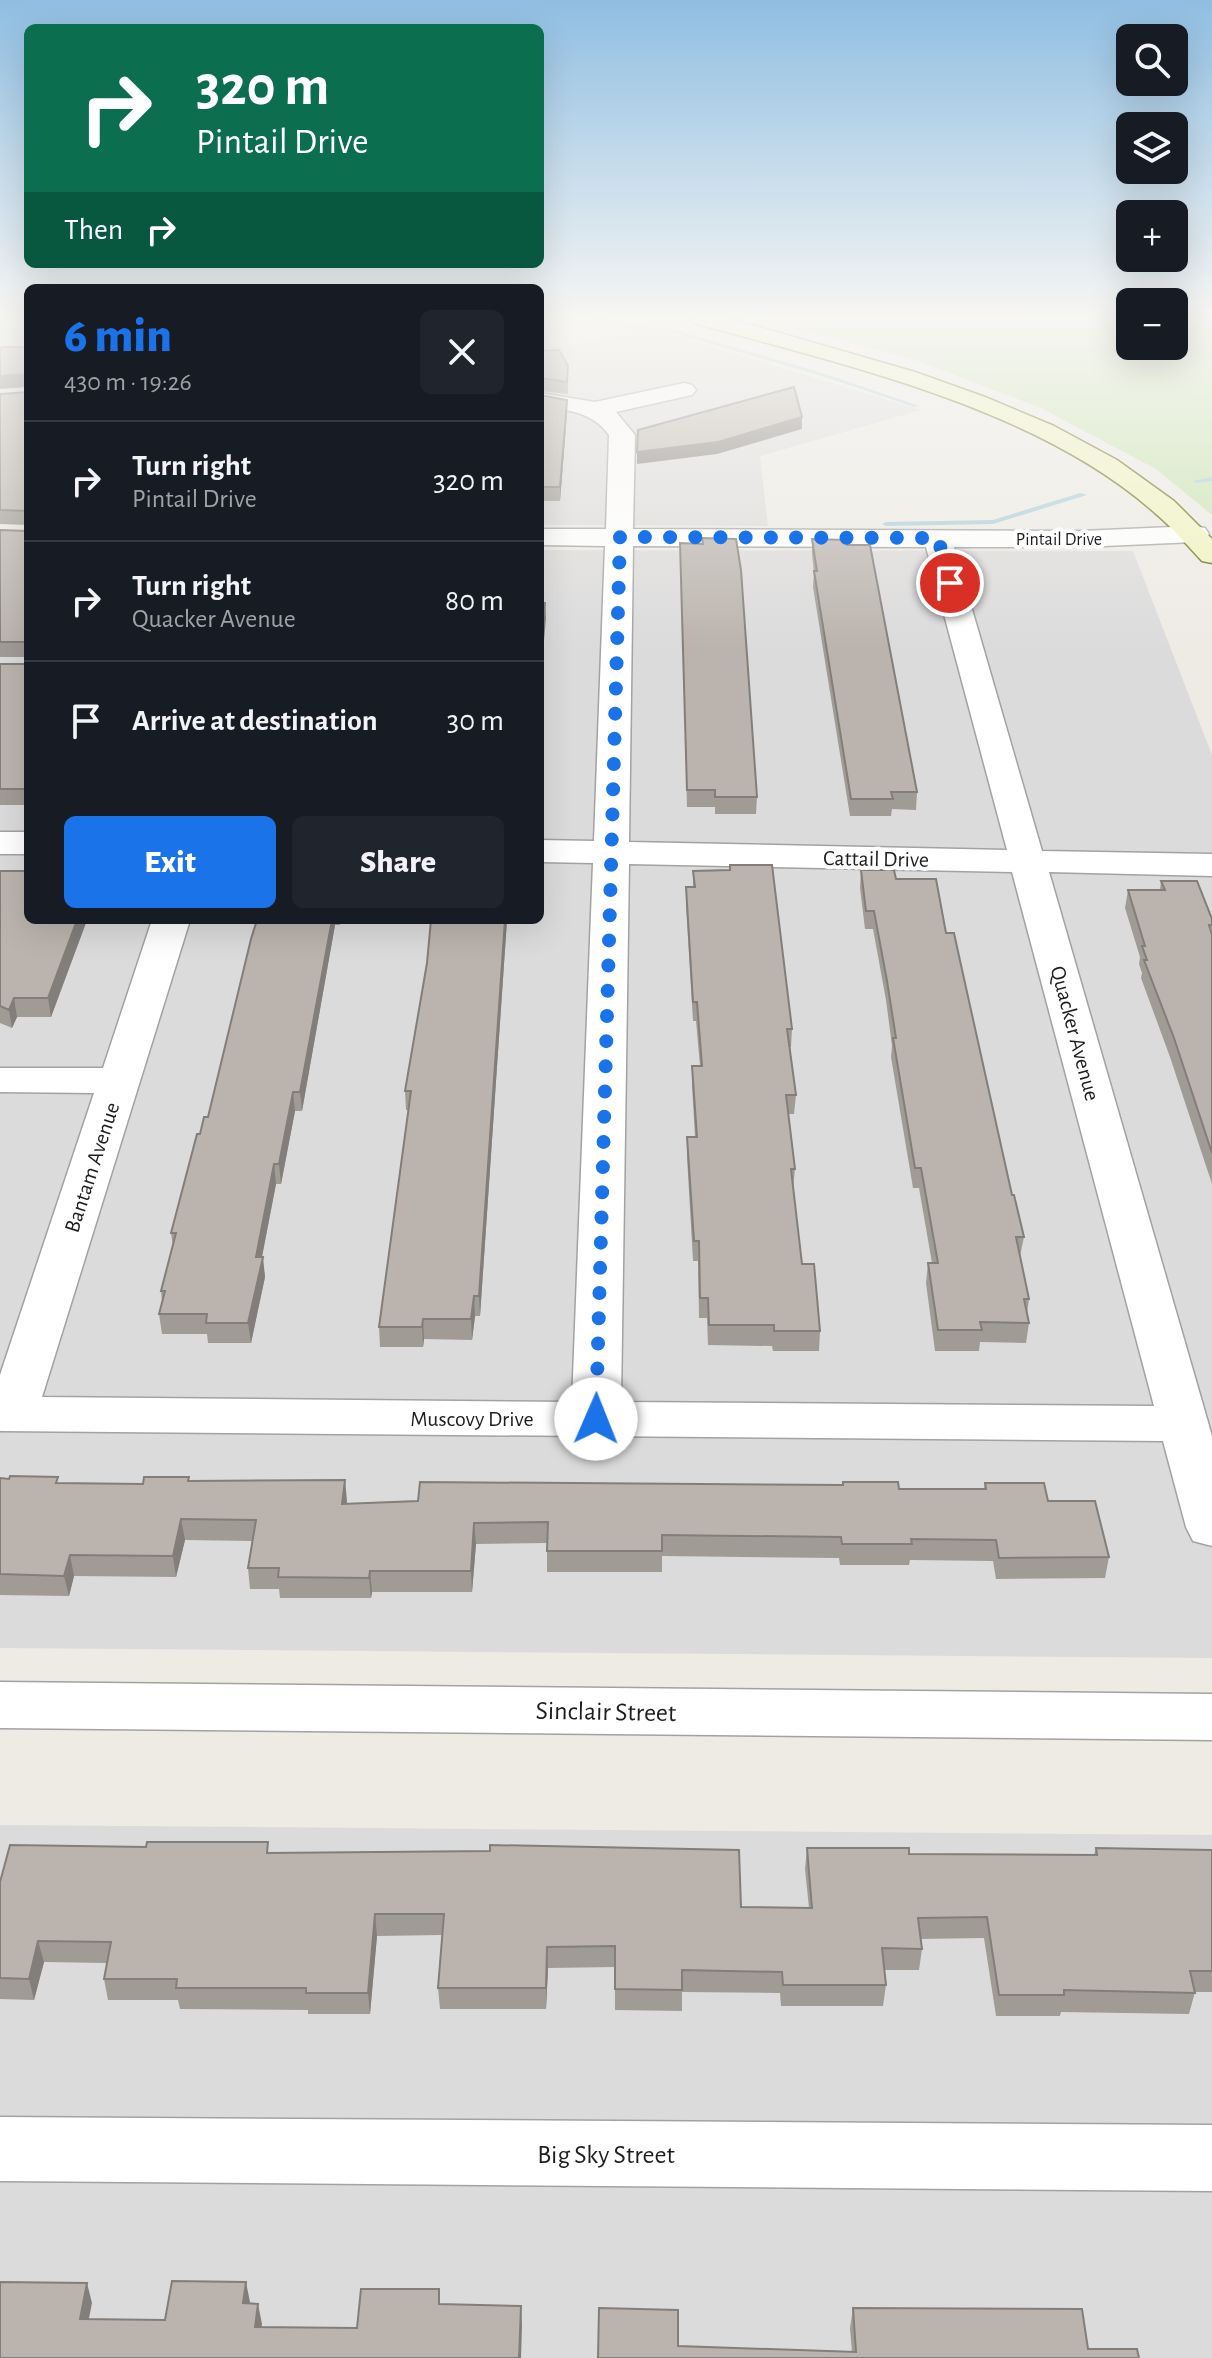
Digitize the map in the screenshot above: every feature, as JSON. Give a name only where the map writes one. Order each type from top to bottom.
[{"type":"main road","points":[[1035,428],[1087,453],[1145,491],[1203,544]]},
{"type":"street","points":[[596,1419],[620,537],[622,435],[619,428]]},
{"type":"street","name":"Pintail Drive","points":[[544,537],[1081,539],[1203,544]]},
{"type":"street","name":"Quacker Avenue","points":[[938,538],[1212,1527]]},
{"type":"street","points":[[0,843],[24,843]]},
{"type":"street","name":"Cattail Drive","points":[[544,851],[1212,865]]},
{"type":"street","name":"Bantam Avenue","points":[[6,1414],[170,924]]},
{"type":"street","points":[[0,1080],[118,1081]]},
{"type":"street","name":"Muscovy Drive","points":[[6,1414],[1184,1424]]},
{"type":"street","name":"Sinclair Street","points":[[0,1705],[1212,1717]]},
{"type":"street","name":"Big Sky Street","points":[[0,2149],[1212,2158]]},
{"type":"shaded area","points":[[544,428],[858,428],[760,456],[768,526],[544,525]]},
{"type":"shaded area","points":[[0,548],[24,548],[24,924],[544,924],[544,550],[1133,551],[1212,755],[1212,1658],[0,1648]]},
{"type":"shaded area","points":[[0,1825],[1212,1835],[1212,2358],[0,2358]]},
{"type":"green space","points":[[1079,428],[1212,428],[1212,515],[1156,469]]},
{"type":"building","points":[[0,428],[24,428],[24,511],[0,510]]},
{"type":"building","points":[[544,428],[565,428],[560,487],[544,487]]},
{"type":"building","points":[[765,428],[718,442],[637,452],[638,430]]},
{"type":"building","points":[[0,530],[24,531],[24,642],[0,642]]},
{"type":"building","points":[[702,538],[736,539],[741,570],[757,797],[715,797],[715,790],[687,790],[680,543],[703,544]]},
{"type":"building","points":[[812,539],[846,540],[847,545],[870,545],[917,792],[891,792],[893,799],[851,799],[814,571],[817,571]]},
{"type":"building","points":[[0,664],[24,664],[24,789],[0,789]]},
{"type":"building","points":[[730,865],[772,865],[792,1029],[787,1029],[796,1095],[786,1095],[795,1169],[791,1169],[802,1264],[814,1264],[820,1331],[774,1331],[774,1325],[709,1325],[708,1298],[700,1298],[699,1241],[694,1241],[687,1137],[697,1137],[692,1066],[702,1066],[697,1002],[693,1002],[686,887],[695,887],[693,871],[730,870]]},
{"type":"building","points":[[861,870],[894,870],[896,879],[936,879],[946,933],[954,933],[1024,1237],[1016,1237],[1029,1299],[1024,1299],[1029,1323],[980,1322],[982,1330],[938,1330],[928,1263],[938,1263],[921,1168],[915,1168],[874,911],[866,911]]},
{"type":"building","points":[[0,871],[24,871],[24,924],[76,924],[48,998],[14,998],[9,1010],[0,1006]]},
{"type":"building","points":[[1161,881],[1197,881],[1212,919],[1212,925],[1209,925],[1212,935],[1212,1153],[1144,960],[1147,960],[1142,946],[1145,946],[1128,890],[1165,890]]},
{"type":"building","points":[[256,924],[331,924],[300,1092],[293,1092],[279,1164],[274,1164],[256,1257],[263,1257],[248,1323],[206,1323],[207,1314],[159,1314],[165,1291],[161,1291],[176,1233],[171,1233],[197,1134],[200,1134],[204,1117],[208,1117]]},
{"type":"building","points":[[431,924],[505,924],[479,1296],[474,1296],[471,1319],[423,1319],[422,1327],[379,1327],[411,1091],[405,1091]]},
{"type":"building","points":[[10,1476],[58,1477],[56,1483],[143,1484],[144,1477],[189,1477],[188,1481],[345,1480],[342,1504],[418,1501],[420,1482],[843,1485],[843,1482],[898,1482],[899,1489],[986,1489],[985,1483],[1044,1483],[1048,1501],[1095,1501],[1109,1557],[999,1558],[996,1540],[911,1539],[912,1544],[842,1544],[841,1537],[662,1535],[662,1551],[547,1551],[548,1522],[474,1523],[471,1571],[370,1571],[369,1578],[278,1577],[279,1568],[248,1568],[256,1520],[181,1519],[173,1556],[70,1555],[64,1576],[0,1574],[0,1478],[9,1479]]},
{"type":"building","points":[[147,1842],[268,1842],[267,1853],[490,1851],[490,1845],[739,1850],[741,1907],[812,1908],[807,1848],[909,1848],[909,1854],[1097,1855],[1096,1848],[1212,1850],[1212,1971],[1190,1971],[1195,1993],[1064,1990],[1064,1995],[999,1995],[987,1917],[918,1918],[922,1949],[882,1948],[886,1985],[783,1985],[782,1972],[682,1970],[682,1990],[615,1989],[615,1946],[547,1947],[546,1988],[438,1988],[444,1914],[375,1914],[368,1993],[306,1993],[306,1988],[176,1988],[177,1979],[104,1979],[111,1942],[38,1941],[29,1979],[0,1978],[0,1882],[10,1845],[146,1847]]},
{"type":"building","points":[[172,2281],[246,2282],[243,2303],[258,2304],[255,2327],[357,2328],[361,2289],[439,2289],[439,2304],[521,2306],[519,2358],[0,2358],[0,2282],[87,2283],[80,2319],[165,2320]]},
{"type":"building","points":[[599,2308],[678,2310],[678,2346],[856,2352],[853,2308],[1082,2309],[1088,2349],[1137,2349],[1139,2358],[598,2358]]},
{"type":"waterway","points":[[1196,481],[1212,479]]},
{"type":"waterway","points":[[886,524],[993,522],[1083,495]]},
{"type":"route","points":[[596,1419],[620,537],[938,538],[950,583]]}]
